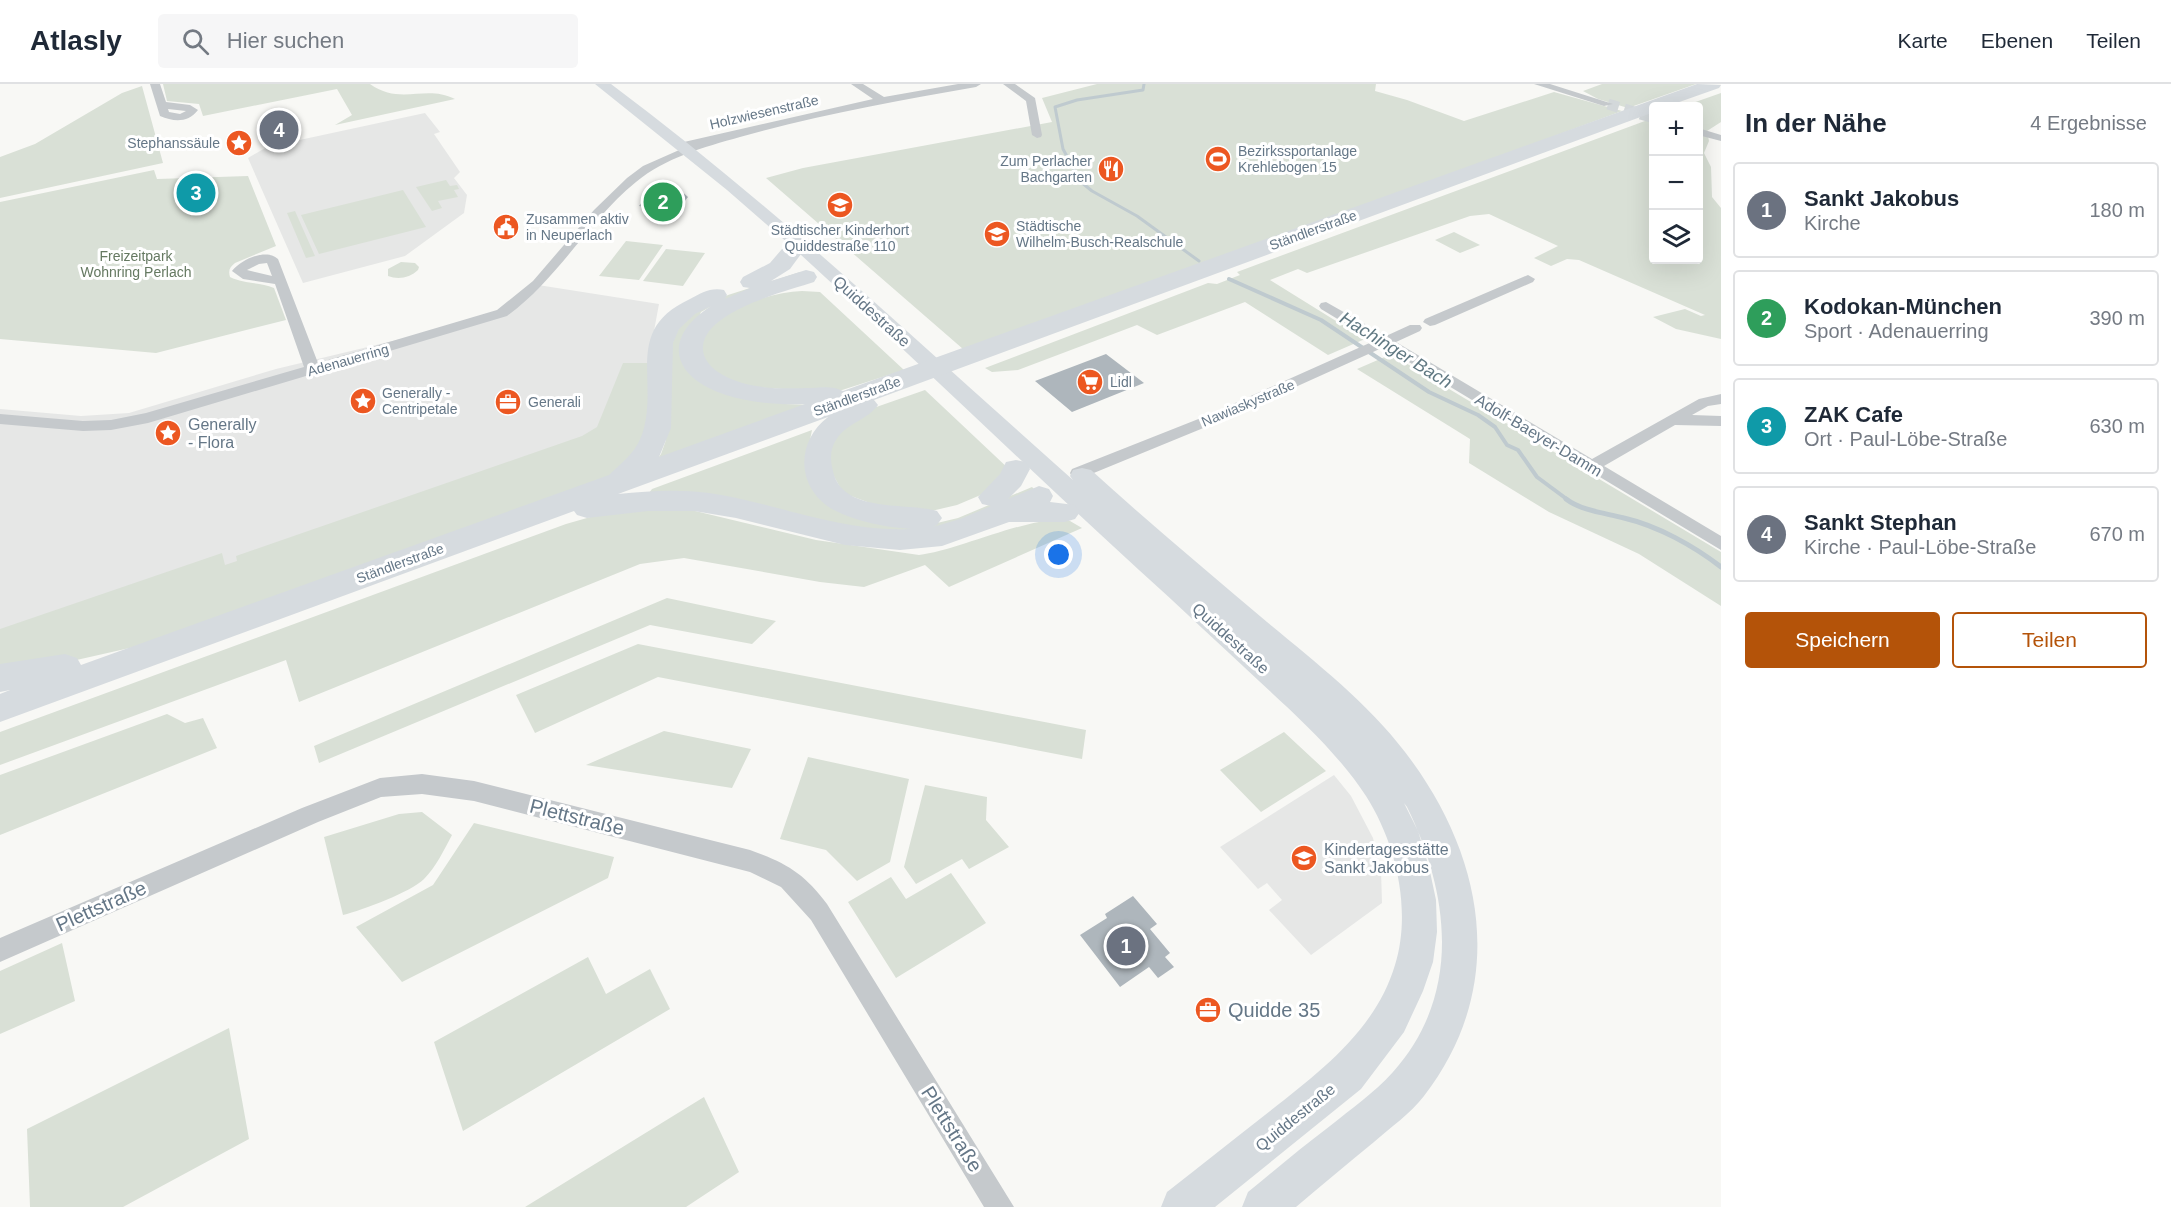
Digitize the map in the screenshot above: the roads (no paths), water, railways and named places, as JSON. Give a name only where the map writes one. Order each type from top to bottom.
[{"type":"highway","name":"Ständlerstraße","points":[[0,722],[579,509],[880,393],[1713,84]]},
{"type":"highway","points":[[1680,102],[1721,87]]},
{"type":"highway","name":"Ständlerstraße","points":[[1002,348],[1649,113]]},
{"type":"highway","points":[[614,485],[639,464],[653,443],[659,410],[657,356],[664,332],[669,324],[707,298],[811,265]]},
{"type":"highway","points":[[811,265],[772,289],[726,307],[697,328],[691,338],[690,355],[701,371],[712,380],[771,396],[809,397],[880,393]]},
{"type":"highway","name":"Ständlerstraße","points":[[0,708],[614,485],[880,393]]},
{"type":"highway","points":[[880,393],[829,430],[820,443],[816,467],[822,482],[835,496],[847,504],[874,515],[915,519],[997,505],[1049,485]]},
{"type":"highway","points":[[579,509],[633,503],[707,503],[848,536],[892,540],[945,534],[997,505],[1049,485]]},
{"type":"highway","points":[[0,678],[122,657],[137,658]]},
{"type":"main road","points":[[602,84],[691,145]]},
{"type":"main road","points":[[621,84],[691,145]]},
{"type":"main road","name":"Quiddestraße","points":[[691,145],[811,265],[1049,485],[1352,714],[1394,761],[1434,823],[1455,882],[1462,946],[1449,1014],[1432,1049],[1410,1082],[1383,1108],[1263,1207]]},
{"type":"main road","name":"Quiddestraße","points":[[691,145],[811,265],[858,298],[1015,440],[1049,485],[1099,518],[1327,727],[1370,776],[1399,826],[1415,878],[1421,930],[1416,960],[1407,989],[1392,1018],[1371,1050],[1347,1075],[1182,1207]]},
{"type":"main road","points":[[1015,440],[1049,485]]},
{"type":"street","points":[[155,84],[161,105]]},
{"type":"street","points":[[856,84],[883,101]]},
{"type":"street","name":"Holzwiesenstraße","points":[[691,145],[782,122],[976,84]]},
{"type":"street","points":[[1008,84],[1031,100],[1037,135]]},
{"type":"street","points":[[1539,84],[1608,104]]},
{"type":"street","points":[[1703,133],[1721,138]]},
{"type":"street","name":"Adenauerring","points":[[0,419],[66,425],[111,425],[148,418],[502,313],[527,296],[613,196],[638,174],[691,145]]},
{"type":"street","points":[[1430,322],[1528,279]]},
{"type":"street","points":[[279,281],[313,370]]},
{"type":"street","name":"Adolf-Baeyer-Damm","points":[[1326,306],[1373,348],[1591,466],[1721,544]]},
{"type":"street","name":"Nawiaskystraße","points":[[1049,485],[1212,419],[1415,328]]},
{"type":"street","points":[[1591,466],[1708,400],[1721,399]]},
{"type":"street","points":[[1673,420],[1721,421]]},
{"type":"street","name":"Plettstraße","points":[[0,950],[310,815],[380,788],[422,784],[474,791],[727,855],[784,873],[803,890],[819,912],[1000,1207]]},
{"type":"waterway","name":"Hachinger Bach","points":[[1144,84],[1143,90],[1077,100],[1055,107],[1063,149],[1081,182],[1092,191],[1137,216],[1199,261]]},
{"type":"waterway","name":"Hachinger Bach","points":[[1229,279],[1321,320],[1429,392],[1478,415],[1495,427],[1507,445],[1518,450],[1537,477],[1568,500]]},
{"type":"waterway","name":"Hachinger Bach","points":[[1566,499],[1586,509],[1663,531],[1721,567]]},
{"type":"tunnel","points":[[1608,104],[1649,116]]},
{"type":"place","name":"Sankt Stephan","points":[[279,130]]},
{"type":"place","name":"Stephanssäule","points":[[239,143]]},
{"type":"place","name":"Bezirkssportanlage Krehlebogen 15","points":[[1218,159]]},
{"type":"place","name":"Zum Perlacher Bachgarten","points":[[1111,169]]},
{"type":"place","name":"ZAK Cafe","points":[[196,193]]},
{"type":"place","name":"Kodokan-München","points":[[663,202]]},
{"type":"place","name":"Städtischer Kinderhort Quiddestraße 110","points":[[840,205]]},
{"type":"place","name":"Zusammen aktiv in Neuperlach","points":[[506,227]]},
{"type":"place","name":"Städtische Wilhelm-Busch-Realschule","points":[[997,234]]},
{"type":"place","name":"Lidl","points":[[1090,382]]},
{"type":"place","name":"Generally - Centripetale","points":[[363,401]]},
{"type":"place","name":"Generali","points":[[508,402]]},
{"type":"place","name":"Generally - Flora","points":[[168,433]]},
{"type":"place","name":"Kindertagesstätte Sankt Jakobus","points":[[1304,858]]},
{"type":"place","name":"Sankt Jakobus","points":[[1126,946]]},
{"type":"place","name":"Quidde 35","points":[[1208,1010]]},
{"type":"park label","name":"Freizeitpark Wohnring Perlach","points":[[136,264]]}]
